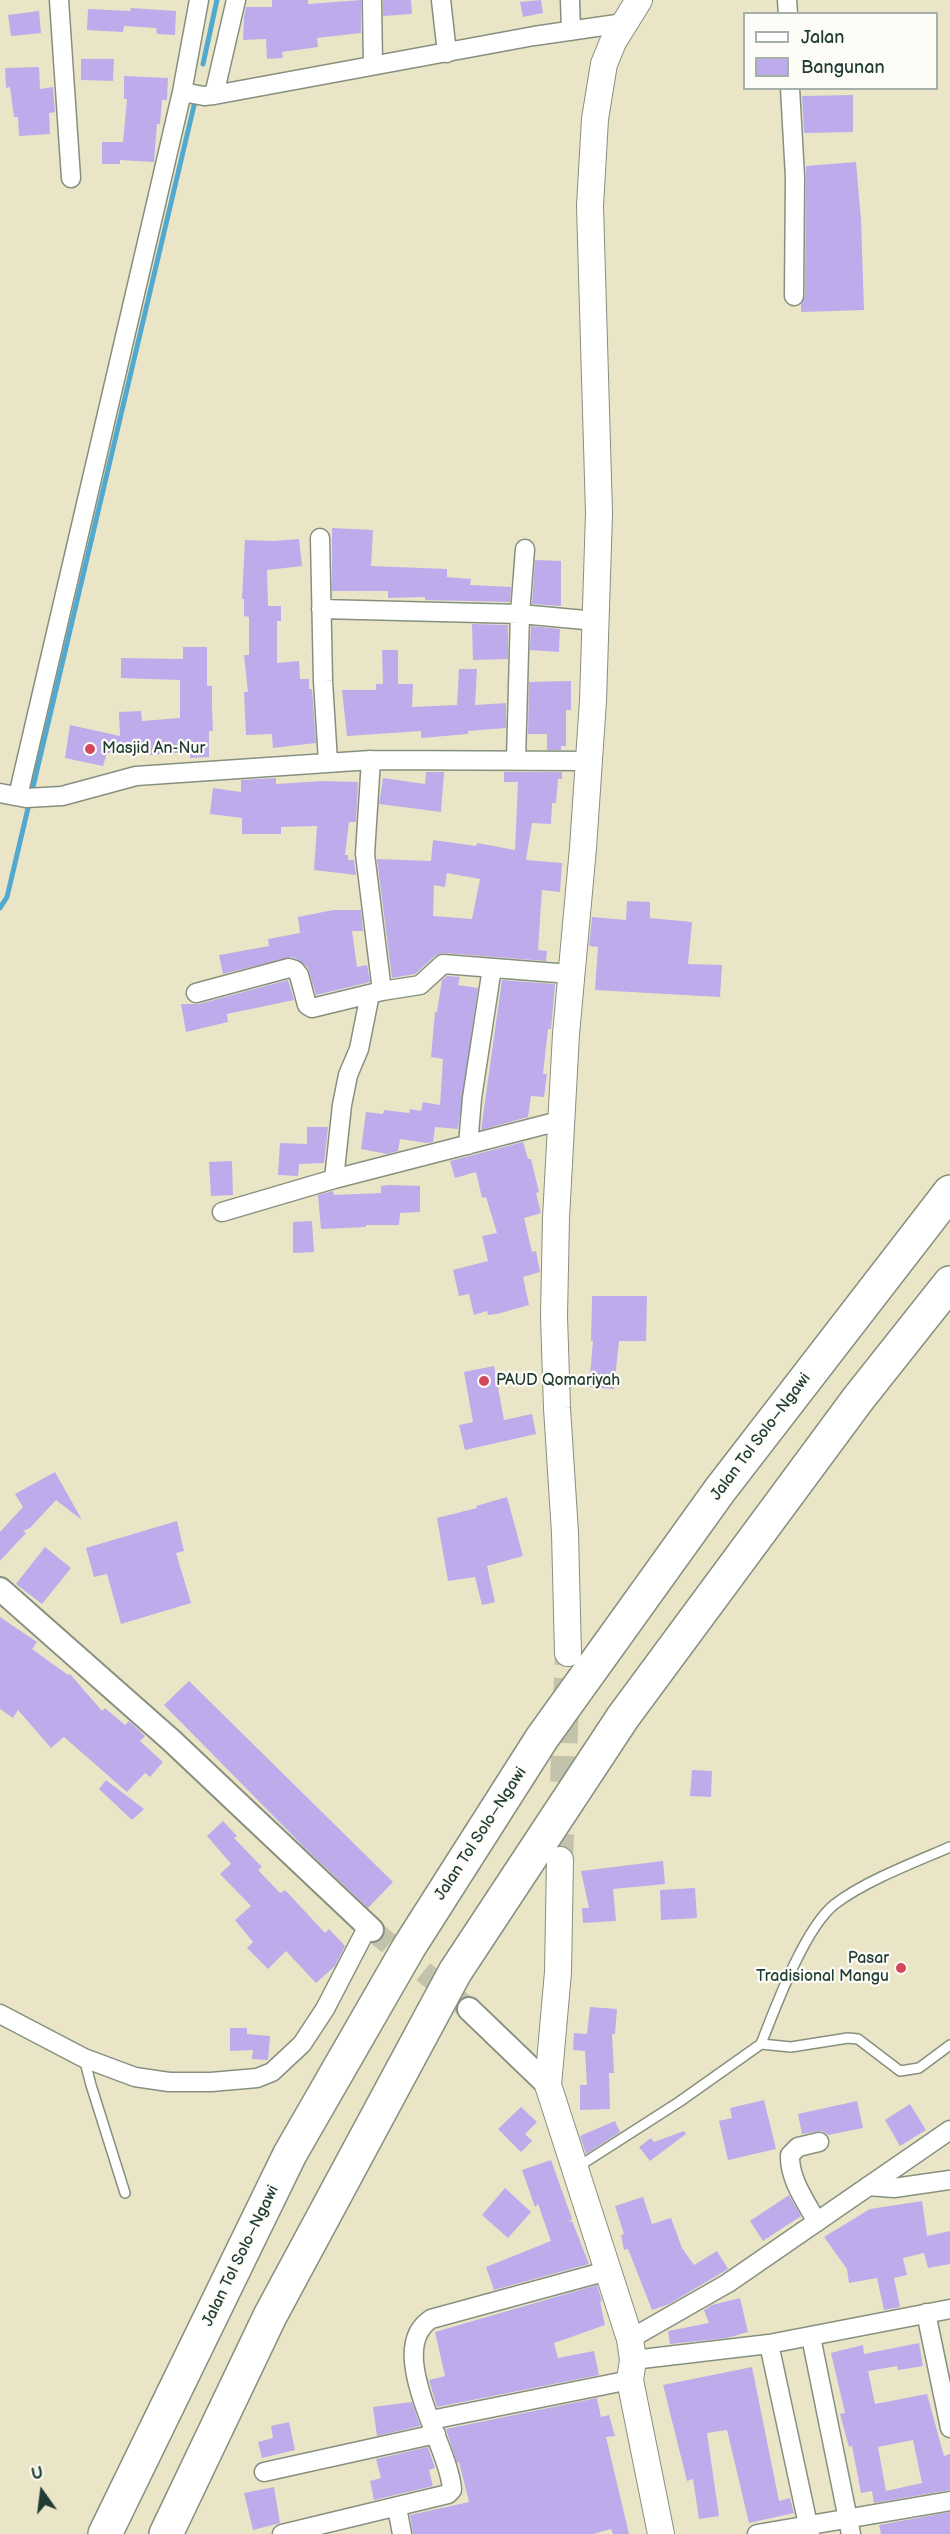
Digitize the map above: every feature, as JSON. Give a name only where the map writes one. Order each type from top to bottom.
[{"type":"highway","name":"Jalan Tol Solo–Ngawi","points":[[105,2534],[290,2154],[409,1947],[542,1738],[576,1690],[720,1490],[950,1192]]},
{"type":"highway","points":[[166,2534],[270,2316],[455,1972],[623,1717],[858,1400],[950,1283]]},
{"type":"main road","points":[[568,1653],[565,1533],[554,1316],[556,1218],[570,974],[583,848],[594,701],[599,513],[591,195],[599,86],[604,64],[624,23],[639,0]]},
{"type":"main road","points":[[560,1860],[558,1972],[548,2085],[576,2168],[631,2359],[661,2534]]},
{"type":"street","points":[[59,0],[71,178]]},
{"type":"street","points":[[198,94],[199,0]]},
{"type":"street","points":[[236,0],[198,94],[15,796],[62,796],[136,776],[328,762],[371,760],[588,761]]},
{"type":"street","points":[[441,0],[447,53]]},
{"type":"street","points":[[570,0],[571,31]]},
{"type":"street","points":[[372,2],[373,65]]},
{"type":"street","points":[[198,94],[624,23]]},
{"type":"street","points":[[790,90],[795,177],[794,296]]},
{"type":"street","points":[[320,538],[328,762]]},
{"type":"street","points":[[516,760],[520,614],[525,549]]},
{"type":"street","points":[[321,609],[520,614],[596,621]]},
{"type":"street","points":[[334,1179],[342,1105],[348,1075],[359,1049],[376,992],[365,854],[371,760]]},
{"type":"street","points":[[195,993],[289,968],[295,970],[299,975],[307,1005],[312,1008],[376,992],[420,985],[443,964],[570,974]]},
{"type":"street","points":[[468,1145],[472,1098],[492,968]]},
{"type":"street","points":[[222,1212],[334,1179],[562,1120]]},
{"type":"street","points":[[0,1589],[172,1741],[370,1928],[325,2009],[302,2044],[272,2072],[257,2078],[211,2082],[169,2082],[135,2076],[84,2058],[0,2014]]},
{"type":"street","points":[[469,2009],[548,2085]]},
{"type":"street","points":[[631,2359],[728,2283],[950,2130]]},
{"type":"street","points":[[817,2222],[797,2186],[790,2165],[790,2155],[798,2147],[819,2142]]},
{"type":"street","points":[[868,2186],[894,2188],[950,2180]]},
{"type":"street","points":[[282,2534],[448,2494],[452,2490],[414,2366],[413,2352],[417,2333],[424,2324],[431,2319],[607,2271]]},
{"type":"street","points":[[264,2472],[433,2427],[631,2359],[768,2344],[950,2309]]},
{"type":"street","points":[[926,2313],[950,2428]]},
{"type":"street","points":[[811,2337],[849,2526]]},
{"type":"street","points":[[768,2344],[809,2530]]},
{"type":"street","points":[[757,2534],[849,2526],[950,2501]]},
{"type":"street","points":[[397,2507],[402,2534]]},
{"type":"lane","points":[[576,2168],[679,2102],[761,2044],[781,1991],[820,1918],[835,1904],[892,1872],[950,1847]]},
{"type":"lane","points":[[761,2044],[791,2047],[848,2038],[858,2040],[900,2071],[919,2068],[950,2045]]},
{"type":"lane","points":[[84,2058],[93,2095],[125,2193]]},
{"type":"building","points":[[272,0],[308,0],[308,4],[361,0],[361,33],[317,38],[318,47],[282,52],[283,58],[267,59],[266,39],[243,40],[244,17],[246,7],[272,7]]},
{"type":"building","points":[[383,0],[411,0],[412,14],[383,16]]},
{"type":"building","points":[[541,0],[543,13],[523,17],[520,2]]},
{"type":"building","points":[[131,8],[176,11],[175,35],[157,34],[156,28],[124,26],[123,32],[87,30],[88,9],[130,11]]},
{"type":"building","points":[[39,11],[41,33],[11,36],[8,15]]},
{"type":"building","points":[[81,59],[114,59],[113,81],[81,80]]},
{"type":"building","points":[[39,67],[40,89],[53,87],[55,112],[49,113],[50,134],[19,136],[18,117],[14,117],[10,87],[6,88],[5,68]]},
{"type":"building","points":[[124,76],[168,78],[167,100],[162,100],[160,124],[157,124],[154,162],[120,160],[120,164],[102,164],[102,142],[123,142],[127,99],[124,99]]},
{"type":"building","points":[[853,95],[853,132],[804,133],[802,96]]},
{"type":"building","points":[[856,162],[861,220],[864,310],[801,312],[805,296],[806,166]]},
{"type":"building","points":[[332,528],[373,530],[371,566],[447,569],[447,577],[471,579],[470,585],[511,587],[510,602],[425,600],[425,597],[388,598],[388,591],[332,591]]},
{"type":"building","points":[[299,539],[302,566],[267,570],[268,606],[281,606],[281,621],[277,621],[277,663],[299,661],[300,679],[309,679],[309,689],[312,689],[316,743],[273,748],[272,734],[246,735],[244,692],[248,692],[244,655],[249,655],[249,617],[244,616],[244,599],[242,599],[245,540]]},
{"type":"building","points":[[535,560],[561,561],[561,606],[532,604]]},
{"type":"building","points":[[472,624],[508,625],[508,659],[473,660]]},
{"type":"building","points":[[531,626],[560,629],[559,652],[530,650]]},
{"type":"building","points":[[183,647],[207,647],[207,686],[212,686],[213,731],[209,731],[209,757],[190,758],[190,752],[148,755],[148,751],[107,753],[103,766],[65,758],[70,725],[120,736],[119,712],[141,711],[142,721],[180,718],[180,680],[121,678],[121,658],[183,659]]},
{"type":"building","points":[[382,650],[398,650],[398,684],[413,684],[412,707],[457,705],[459,669],[477,669],[475,705],[506,703],[506,728],[421,738],[421,731],[347,736],[342,690],[376,690],[376,684],[383,684]]},
{"type":"building","points":[[571,681],[571,710],[566,710],[566,746],[561,746],[561,750],[547,750],[547,734],[528,734],[529,682]]},
{"type":"building","points":[[426,772],[444,772],[441,812],[379,804],[383,778],[425,784]]},
{"type":"building","points":[[504,772],[562,772],[562,779],[558,779],[556,803],[552,803],[551,824],[532,823],[526,860],[562,863],[560,892],[542,890],[538,950],[547,951],[546,961],[443,953],[435,956],[415,974],[392,978],[377,859],[431,861],[433,840],[476,846],[477,843],[515,850],[518,782],[504,782]],"holes":[[[447,873],[480,879],[472,919],[433,916],[434,885],[445,887]]]},
{"type":"building","points":[[276,778],[276,784],[323,781],[358,782],[356,822],[349,822],[345,855],[348,855],[348,860],[354,860],[356,875],[314,870],[317,826],[281,827],[281,834],[242,834],[242,818],[210,814],[213,788],[241,792],[241,780]]},
{"type":"building","points":[[627,901],[650,902],[650,918],[692,922],[688,964],[722,965],[720,997],[595,990],[598,947],[589,946],[592,917],[626,920]]},
{"type":"building","points":[[333,910],[361,910],[363,931],[352,931],[357,967],[367,965],[370,982],[316,995],[308,968],[292,957],[223,974],[219,955],[269,946],[268,939],[300,933],[298,917]]},
{"type":"building","points":[[447,976],[460,977],[458,985],[478,988],[458,1129],[435,1127],[433,1142],[400,1139],[398,1151],[387,1154],[361,1149],[366,1112],[383,1114],[384,1110],[409,1113],[410,1109],[421,1111],[423,1102],[440,1105],[443,1059],[431,1057],[435,1012],[437,1012],[442,980]]},
{"type":"building","points":[[288,980],[294,1000],[227,1014],[228,1022],[186,1032],[181,1004],[199,1004]]},
{"type":"building","points":[[502,980],[555,984],[551,1029],[548,1029],[543,1074],[547,1074],[544,1097],[531,1096],[528,1117],[481,1130]]},
{"type":"building","points":[[307,1127],[328,1127],[324,1163],[299,1164],[298,1176],[278,1175],[280,1143],[307,1144]]},
{"type":"building","points":[[523,1142],[528,1159],[531,1159],[539,1192],[536,1193],[541,1213],[524,1218],[532,1252],[536,1251],[540,1272],[523,1277],[529,1305],[497,1314],[488,1315],[487,1311],[474,1315],[469,1294],[459,1296],[453,1270],[488,1261],[482,1236],[497,1233],[486,1197],[482,1198],[476,1172],[455,1178],[450,1161]]},
{"type":"building","points":[[232,1161],[233,1195],[211,1196],[209,1162]]},
{"type":"building","points":[[381,1186],[420,1186],[420,1212],[400,1213],[399,1225],[321,1229],[318,1195],[333,1191],[334,1195],[381,1193]]},
{"type":"building","points":[[312,1221],[314,1252],[293,1253],[293,1222]]},
{"type":"building","points":[[592,1296],[647,1296],[646,1341],[619,1341],[614,1389],[589,1387],[593,1341],[591,1341]]},
{"type":"building","points":[[494,1366],[504,1420],[532,1414],[536,1434],[465,1450],[459,1425],[473,1422],[464,1372]]},
{"type":"building","points":[[55,1472],[82,1520],[56,1500],[30,1528],[23,1531],[26,1533],[0,1561],[0,1532],[23,1507],[15,1494]]},
{"type":"building","points":[[507,1497],[523,1556],[487,1566],[495,1602],[482,1605],[475,1577],[448,1581],[437,1518],[477,1508],[476,1506]]},
{"type":"building","points":[[177,1521],[184,1551],[176,1553],[191,1603],[121,1624],[107,1574],[94,1577],[86,1548]]},
{"type":"building","points":[[45,1547],[71,1568],[42,1604],[16,1584]]},
{"type":"building","points":[[0,1617],[37,1642],[32,1649],[68,1675],[70,1674],[102,1711],[105,1708],[125,1725],[129,1721],[145,1736],[140,1741],[163,1762],[150,1777],[145,1773],[127,1792],[64,1737],[51,1748],[18,1710],[13,1718],[0,1709]]},
{"type":"building","points":[[189,1681],[393,1882],[368,1908],[305,1848],[164,1705]]},
{"type":"building","points":[[692,1770],[712,1771],[711,1797],[690,1796]]},
{"type":"building","points":[[106,1780],[144,1809],[132,1820],[99,1789]]},
{"type":"building","points":[[223,1821],[237,1836],[234,1838],[262,1867],[258,1870],[280,1893],[285,1890],[325,1933],[329,1929],[345,1946],[335,1966],[316,1983],[286,1951],[268,1969],[247,1948],[253,1942],[235,1920],[251,1906],[220,1874],[231,1864],[207,1836]]},
{"type":"building","points":[[663,1861],[665,1884],[613,1889],[616,1921],[583,1923],[582,1908],[589,1908],[581,1871]]},
{"type":"building","points":[[695,1888],[697,1918],[661,1920],[660,1890]]},
{"type":"building","points":[[590,2007],[617,2009],[615,2034],[612,2034],[614,2073],[609,2073],[610,2109],[580,2110],[580,2085],[587,2085],[585,2051],[573,2050],[574,2033],[587,2034]]},
{"type":"building","points":[[230,2028],[247,2028],[247,2034],[270,2036],[268,2060],[252,2059],[253,2050],[230,2051]]},
{"type":"building","points":[[764,2100],[776,2149],[728,2160],[719,2121],[732,2118],[730,2108]]},
{"type":"building","points":[[857,2101],[863,2128],[828,2135],[822,2131],[802,2134],[798,2114]]},
{"type":"building","points":[[910,2104],[926,2130],[900,2146],[885,2120]]},
{"type":"building","points":[[521,2107],[537,2122],[525,2134],[532,2141],[521,2152],[498,2129]]},
{"type":"building","points":[[615,2121],[620,2132],[586,2154],[580,2136]]},
{"type":"building","points":[[684,2131],[686,2134],[650,2161],[639,2147],[651,2138],[654,2142]]},
{"type":"building","points":[[551,2160],[572,2219],[568,2222],[572,2221],[589,2264],[494,2290],[486,2267],[551,2241],[538,2204],[535,2207],[522,2170]]},
{"type":"building","points":[[505,2188],[531,2212],[508,2238],[482,2215]]},
{"type":"building","points":[[789,2195],[801,2216],[763,2241],[750,2221]]},
{"type":"building","points":[[643,2197],[652,2224],[671,2218],[682,2248],[694,2265],[717,2251],[728,2269],[669,2304],[652,2310],[628,2249],[624,2250],[621,2235],[624,2234],[615,2206]]},
{"type":"building","points":[[922,2201],[927,2236],[950,2231],[950,2264],[928,2268],[924,2253],[903,2258],[907,2275],[894,2278],[900,2307],[884,2310],[877,2278],[849,2283],[847,2269],[824,2237],[870,2209]]},
{"type":"building","points":[[597,2285],[605,2325],[554,2343],[558,2358],[594,2351],[599,2375],[437,2407],[429,2380],[445,2376],[435,2332]]},
{"type":"building","points":[[740,2298],[748,2332],[727,2338],[670,2344],[668,2331],[709,2323],[704,2310],[712,2305]]},
{"type":"building","points":[[919,2343],[923,2366],[898,2370],[897,2366],[868,2371],[875,2404],[927,2394],[944,2456],[950,2454],[950,2490],[874,2503],[872,2491],[861,2493],[852,2446],[849,2447],[840,2414],[845,2413],[831,2353],[863,2345],[864,2354]],"holes":[[[913,2440],[922,2483],[886,2491],[878,2447]]]},
{"type":"building","points":[[752,2367],[779,2501],[790,2498],[794,2513],[749,2523],[727,2430],[707,2433],[719,2516],[699,2519],[693,2479],[687,2481],[663,2385]]},
{"type":"building","points":[[597,2398],[601,2417],[609,2415],[615,2436],[606,2437],[629,2534],[613,2534],[611,2529],[593,2534],[413,2534],[410,2515],[469,2502],[459,2462],[457,2463],[446,2429]]},
{"type":"building","points":[[412,2402],[420,2426],[377,2436],[373,2407]]},
{"type":"building","points":[[289,2422],[295,2450],[262,2458],[258,2442],[273,2438],[271,2426]]},
{"type":"building","points":[[428,2447],[435,2468],[429,2470],[433,2486],[374,2500],[370,2481],[381,2478],[376,2459]]},
{"type":"building","points":[[274,2487],[280,2523],[253,2530],[244,2493]]},
{"type":"building","points":[[950,2512],[950,2534],[881,2534],[879,2525]]},
{"type":"waterway","points":[[203,64],[217,0]]},
{"type":"waterway","points":[[0,908],[7,897],[196,97]]},
{"type":"tunnel","points":[[560,1860],[568,1653]]},
{"type":"tunnel","points":[[372,1930],[469,2009]]},
{"type":"place","name":"Masjid An-Nur","points":[[90,749]]},
{"type":"place","name":"PAUD Qomariyah","points":[[484,1381]]},
{"type":"place","name":"Pasar Tradisional Mangu","points":[[901,1968]]}]
